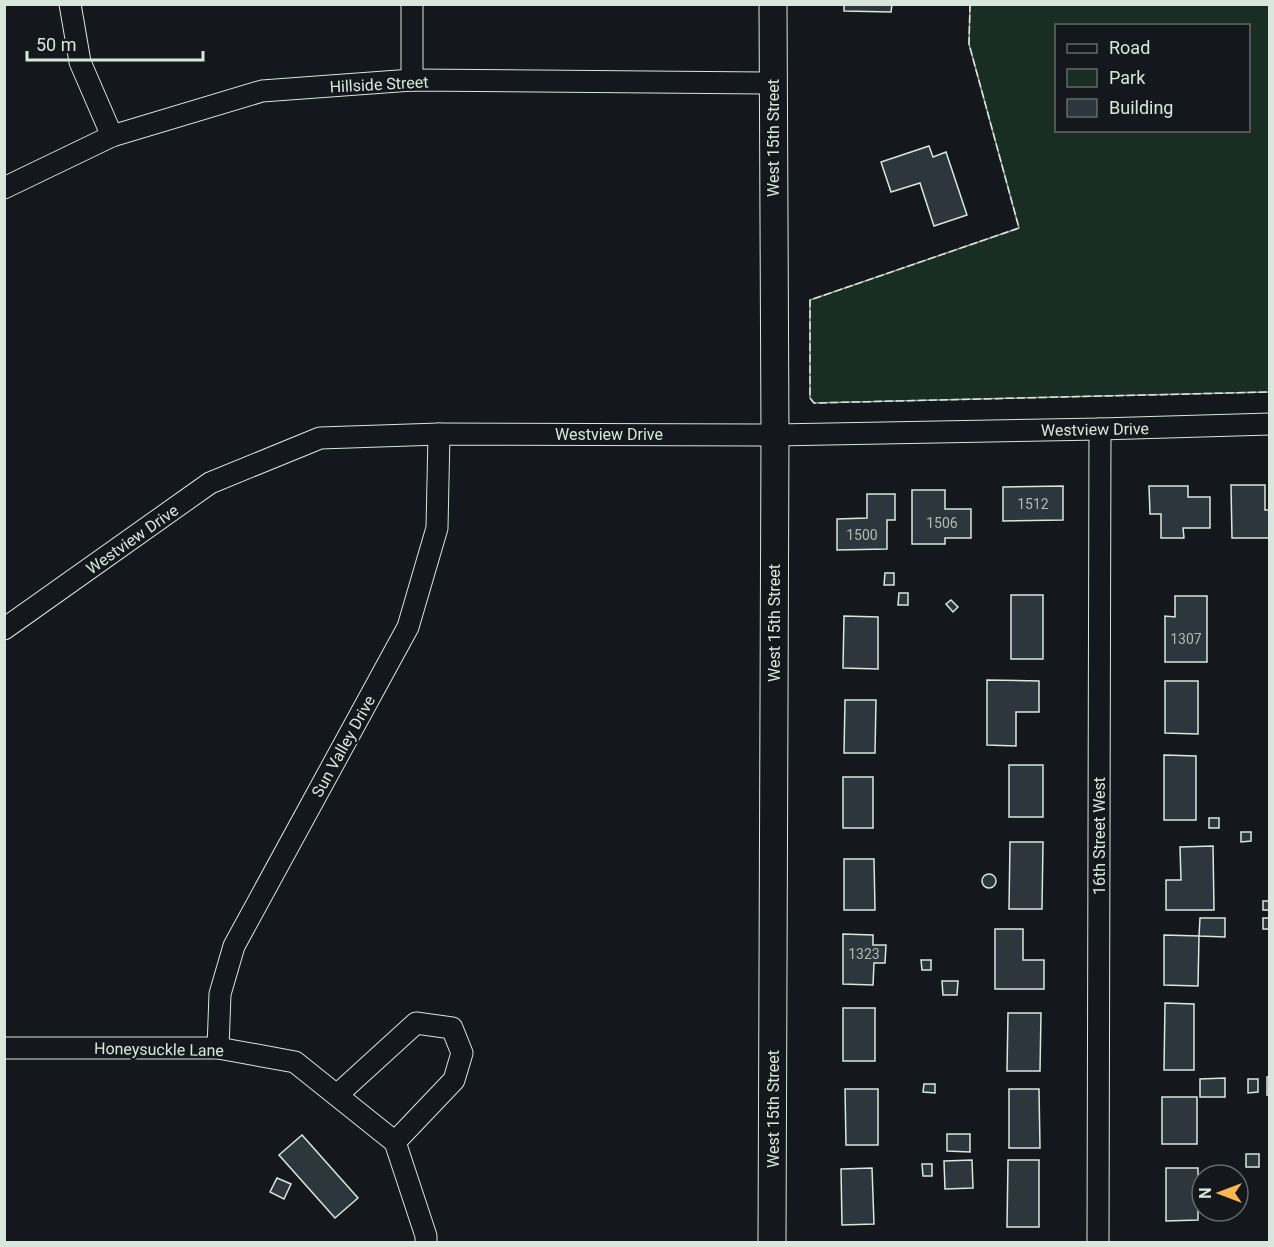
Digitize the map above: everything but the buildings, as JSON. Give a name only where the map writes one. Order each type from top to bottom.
[{"type":"street","points":[[70,4],[81,62],[112,136]]},
{"type":"street","points":[[412,4],[412,81]]},
{"type":"street","name":"West 15th Street","points":[[772,4],[775,435],[772,1242]]},
{"type":"street","name":"Hillside Street","points":[[4,188],[112,136],[262,91],[412,81],[772,83]]},
{"type":"street","name":"Westview Drive","points":[[4,629],[210,483],[320,438],[439,434],[775,435],[1269,424]]},
{"type":"street","name":"16th Street West","points":[[1098,1242],[1101,429]]},
{"type":"street","name":"Sun Valley Drive","points":[[218,1048],[220,994],[234,946],[408,627],[437,528],[439,434]]},
{"type":"street","points":[[337,1095],[416,1023],[452,1028],[462,1053],[454,1080],[395,1142],[414,1196],[426,1242]]},
{"type":"street","name":"Honeysuckle Lane","points":[[4,1048],[218,1048],[295,1062],[395,1142]]},
{"type":"green space","points":[[970,5],[1269,5],[1269,392],[814,403],[810,398],[810,300],[1019,228],[969,44]]},
{"type":"fence","points":[[970,4],[969,44],[1019,228],[810,300],[810,398],[814,403],[1270,392]]}]
